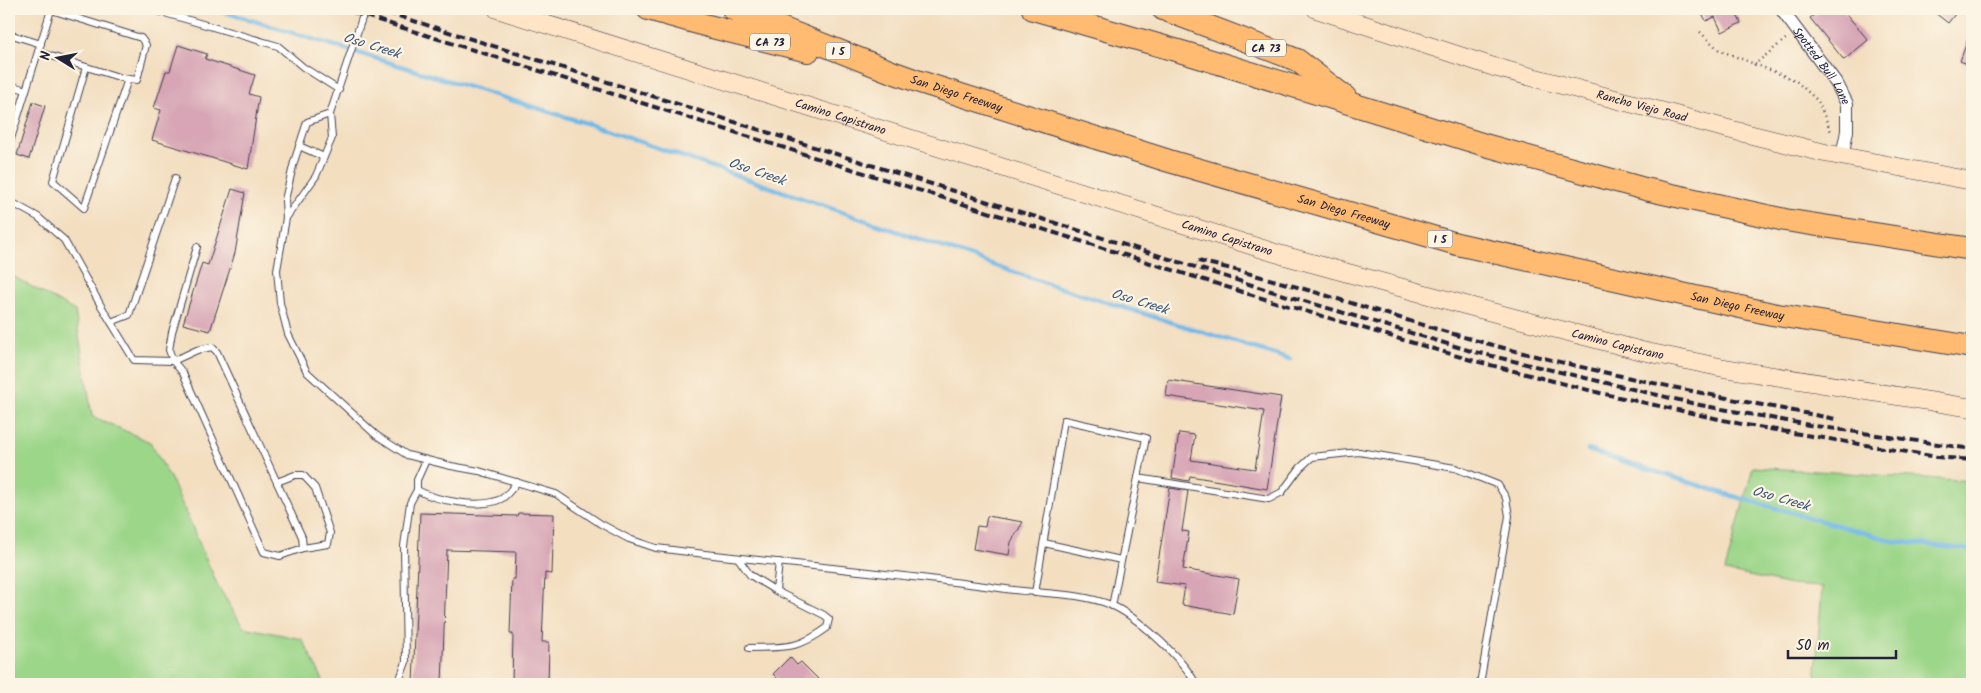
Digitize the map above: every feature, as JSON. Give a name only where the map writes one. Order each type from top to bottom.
[{"type":"highway","name":"CA 73","points":[[648,9],[892,72]]},
{"type":"highway","name":"San Diego Freeway","points":[[733,9],[892,72],[1169,161],[1457,244],[1772,314],[1972,347]]},
{"type":"highway","points":[[1033,9],[1189,54],[1485,146],[1691,200],[1785,220],[1972,249]]},
{"type":"highway","name":"CA 73","points":[[1163,9],[1297,60],[1358,107]]},
{"type":"street","name":"Camino Capistrano","points":[[498,9],[1282,255],[1489,312],[1642,351],[1724,368],[1972,408]]},
{"type":"street","name":"Rancho Viejo Road","points":[[1316,9],[1494,67],[1842,157],[1972,181]]},
{"type":"street","name":"Spotted Bull Lane","points":[[1780,9],[1837,84],[1847,104],[1847,131],[1842,157]]},
{"type":"lane","points":[[9,145],[38,52],[41,44],[49,9],[141,38],[146,45],[137,80],[38,52]]},
{"type":"lane","points":[[151,9],[278,46],[303,67],[339,90]]},
{"type":"lane","points":[[286,218],[316,176],[332,138],[330,114],[365,9]]},
{"type":"lane","points":[[9,34],[41,44]]},
{"type":"lane","points":[[86,67],[53,182],[84,208],[128,79]]},
{"type":"lane","points":[[9,85],[26,90]]},
{"type":"lane","points":[[330,114],[307,122],[299,146],[285,200],[286,218],[277,270],[280,303],[288,334],[307,372],[376,435],[408,455],[451,466],[479,470],[556,494],[622,535],[656,548],[942,579],[1035,593],[1086,598],[1112,606],[1151,632],[1186,668],[1196,684]]},
{"type":"lane","points":[[299,146],[324,157]]},
{"type":"lane","points":[[111,322],[129,315],[176,178]]},
{"type":"lane","points":[[9,200],[38,217],[64,240],[134,360],[173,361],[197,350],[212,347],[217,352],[302,538],[304,548]]},
{"type":"lane","points":[[197,248],[172,332],[169,350],[173,361],[183,373],[264,552],[280,556],[304,548],[328,544],[330,533],[315,488],[303,475],[295,475],[276,482]]},
{"type":"lane","points":[[1035,593],[1064,420],[1146,438],[1112,606]]},
{"type":"lane","points":[[1138,478],[1269,499],[1282,492],[1300,468],[1312,457],[1359,452],[1455,468],[1498,485],[1506,498],[1509,516],[1480,684]]},
{"type":"lane","points":[[398,684],[406,662],[404,546],[410,503],[417,490],[416,480],[426,460]]},
{"type":"lane","points":[[417,490],[430,498],[452,502],[489,503],[503,498],[517,482]]},
{"type":"lane","points":[[1044,543],[1121,560]]},
{"type":"lane","points":[[738,558],[750,575],[776,591],[824,614],[828,619],[827,628],[814,638],[794,647],[750,648]]},
{"type":"lane","points":[[776,591],[778,562]]},
{"type":"path","points":[[1754,65],[1796,30]]},
{"type":"path","points":[[1700,32],[1718,50],[1795,80],[1818,101],[1842,157]]},
{"type":"green space","points":[[9,274],[75,311],[92,416],[150,442],[173,483],[218,586],[243,627],[302,639],[325,684],[9,684]]},
{"type":"green space","points":[[1753,467],[1972,481],[1972,684],[1815,684],[1822,587],[1792,585],[1725,571]]},
{"type":"building","points":[[1700,9],[1734,9],[1741,23],[1722,32],[1715,17],[1706,21]]},
{"type":"building","points":[[1822,9],[1842,9],[1868,40],[1844,60],[1810,18]]},
{"type":"building","points":[[1930,9],[1959,9],[1948,23]]},
{"type":"building","points":[[1972,31],[1972,66],[1960,61]]},
{"type":"building","points":[[178,45],[207,54],[205,59],[255,75],[249,94],[259,97],[248,169],[152,140],[161,110],[154,108],[166,71],[170,71]]},
{"type":"building","points":[[33,102],[45,106],[29,159],[17,155]]},
{"type":"building","points":[[232,189],[245,193],[235,253],[210,331],[183,324],[202,263],[208,265]]},
{"type":"building","points":[[1168,380],[1281,397],[1267,489],[1190,476],[1189,481],[1172,478],[1179,433],[1195,435],[1191,460],[1255,469],[1264,411],[1166,396]]},
{"type":"building","points":[[1170,488],[1188,491],[1182,531],[1189,532],[1183,569],[1239,579],[1233,614],[1182,605],[1185,586],[1155,582]]},
{"type":"building","points":[[420,513],[517,516],[518,513],[554,514],[552,574],[545,573],[542,642],[549,642],[548,684],[512,684],[513,634],[510,634],[512,579],[515,579],[516,552],[447,550],[442,684],[413,684]]},
{"type":"building","points":[[987,516],[1023,522],[1011,542],[1009,555],[973,549],[977,526],[985,527]]},
{"type":"building","points":[[790,657],[797,665],[801,662],[823,684],[783,684],[773,674]]},
{"type":"waterway","name":"Oso Creek","points":[[215,9],[589,124],[1051,285],[1290,359]]},
{"type":"waterway","name":"Oso Creek","points":[[1588,450],[1729,495],[1894,541],[1972,550]]},
{"type":"railway","points":[[343,9],[1268,300],[1471,360],[1600,393],[1746,425],[1937,457],[1972,460]]},
{"type":"railway","points":[[376,9],[1271,291],[1471,351],[1700,405],[1809,425],[1972,449]]},
{"type":"railway","points":[[1198,261],[1274,280],[1542,358],[1668,386],[1836,419]]}]
